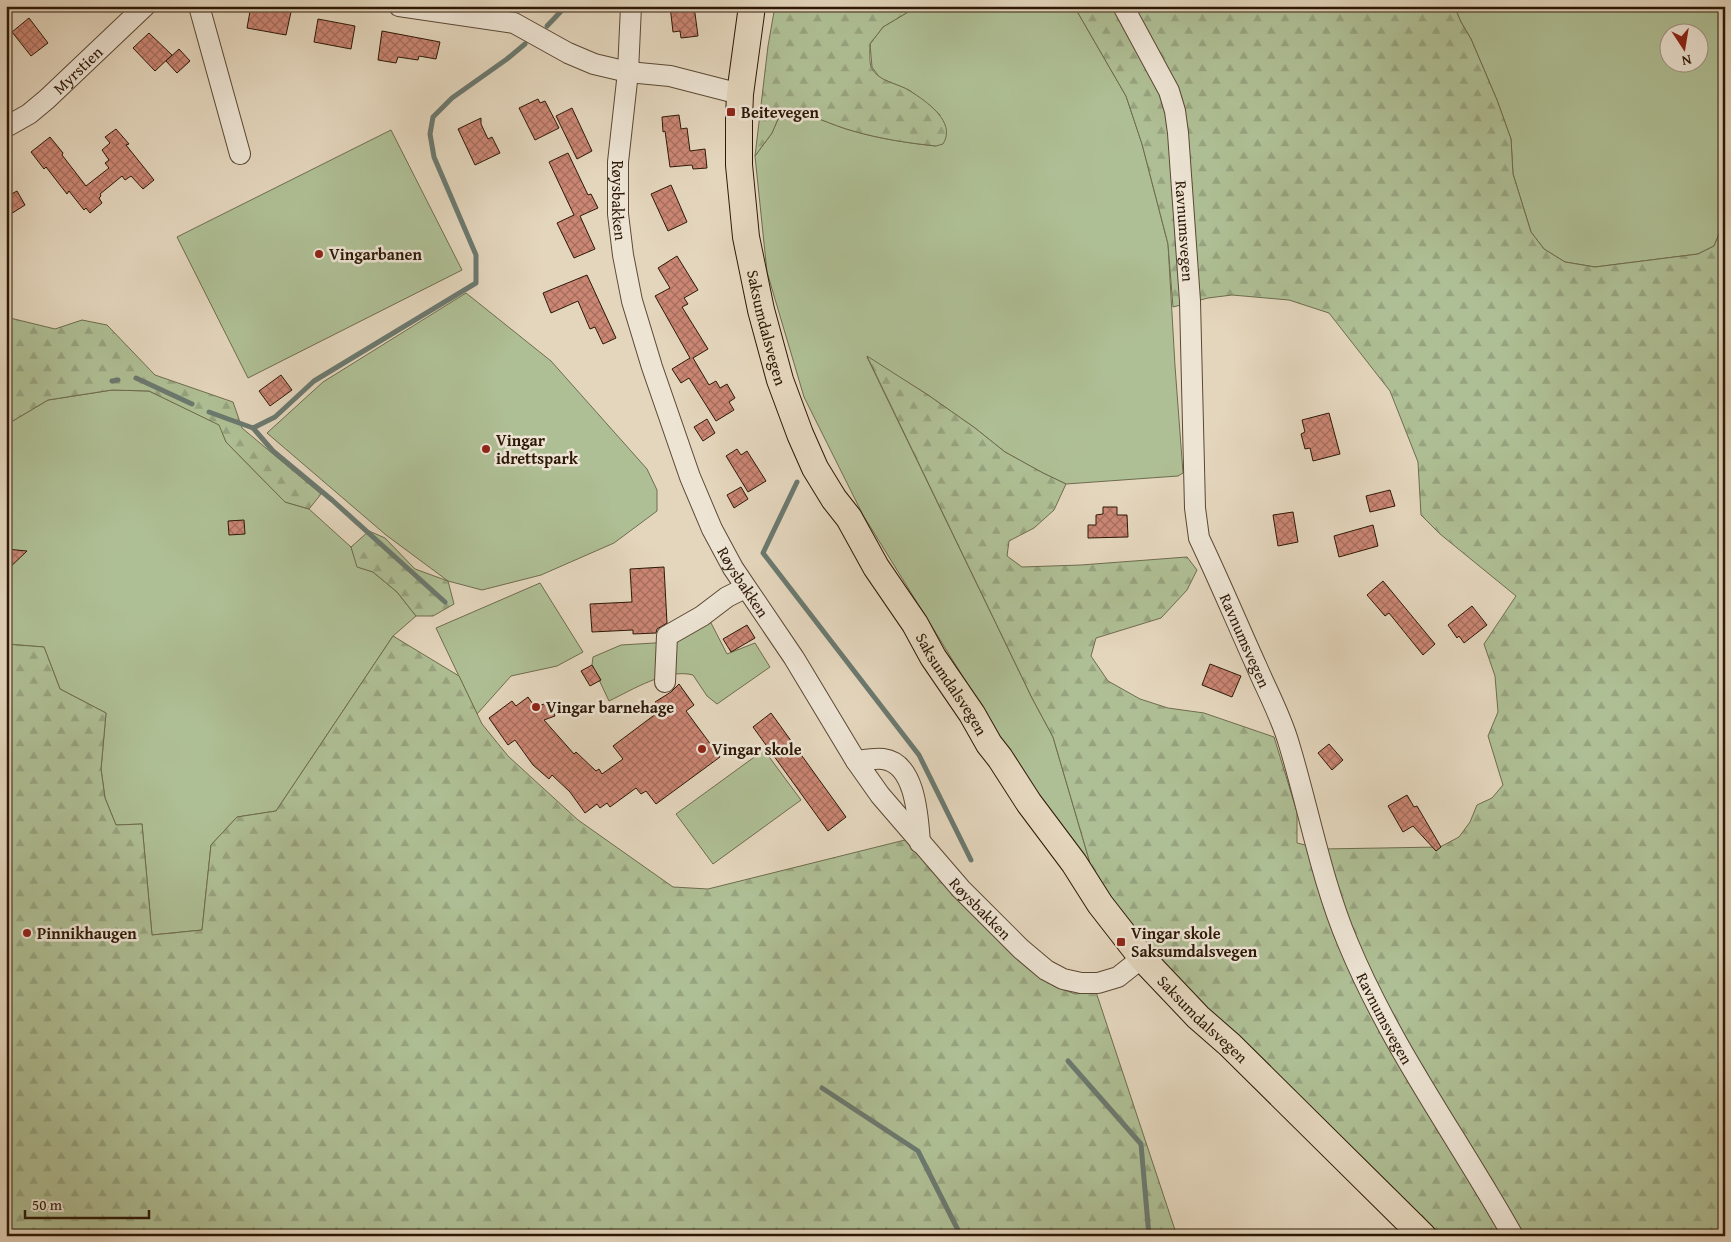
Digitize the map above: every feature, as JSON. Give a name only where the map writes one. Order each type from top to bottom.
[{"type":"main road","name":"Saksumdalsvegen","points":[[752,6],[740,94],[738,165],[746,237],[752,274],[780,380],[815,468],[834,499],[849,518],[876,567],[915,624],[933,657],[972,714],[989,744],[1029,803],[1074,863],[1100,904],[1142,958],[1198,1017],[1230,1046],[1423,1236]]},
{"type":"street","name":"Myrstien","points":[[6,127],[29,114],[47,99],[144,6]]},
{"type":"street","points":[[199,6],[240,154]]},
{"type":"street","points":[[399,6],[514,23],[568,53],[594,64],[628,72],[670,76],[740,94]]},
{"type":"street","name":"Røysbakken","points":[[631,6],[628,72],[618,162],[618,214],[623,255],[632,301],[652,368],[690,477],[712,529],[732,568],[794,658],[856,761],[880,795],[961,889],[1021,949],[1046,970],[1064,979],[1081,983],[1098,983],[1118,977],[1142,958]]},
{"type":"street","name":"Ravnumsvegen","points":[[1123,6],[1169,91],[1175,112],[1190,301],[1195,508],[1199,538],[1289,742],[1334,908],[1366,984],[1392,1033],[1513,1236]]},
{"type":"street","points":[[665,682],[667,636],[702,616],[727,597],[745,588]]},
{"type":"street","points":[[856,761],[884,759],[895,764],[905,775],[913,791],[918,810],[920,842]]},
{"type":"green space","points":[[775,6],[918,6],[883,27],[870,44],[870,64],[878,76],[910,91],[924,100],[938,113],[946,128],[943,144],[936,146],[874,136],[804,114],[787,111],[778,119],[772,133],[755,156],[768,46]]},
{"type":"green space","points":[[918,6],[1074,6],[1126,96],[1142,144],[1168,244],[1183,473],[1178,476],[1066,484],[1005,452],[928,395],[867,357],[1032,698],[1053,737],[1095,880],[1028,782],[863,515],[804,397],[767,272],[755,156],[772,133],[778,119],[787,111],[804,114],[874,136],[936,146],[940,115],[909,90],[880,78],[872,67],[870,44],[883,27]]},
{"type":"green space","points":[[1074,6],[1454,6],[1471,39],[1497,100],[1511,139],[1513,174],[1531,232],[1544,249],[1565,262],[1595,267],[1698,254],[1714,246],[1725,220],[1725,1236],[1434,1236],[1309,1115],[1146,944],[1095,880],[1053,737],[1032,698],[867,356],[928,395],[1005,452],[1066,484],[1054,510],[1034,528],[1009,541],[1007,556],[1022,567],[1081,565],[1187,557],[1197,570],[1187,590],[1161,618],[1096,638],[1091,656],[1108,681],[1140,699],[1168,708],[1204,713],[1274,737],[1297,812],[1297,843],[1322,849],[1440,847],[1459,837],[1470,822],[1477,805],[1492,798],[1503,785],[1488,736],[1498,712],[1495,676],[1484,644],[1516,596],[1440,534],[1421,515],[1418,462],[1390,391],[1329,313],[1289,300],[1232,295],[1208,298],[1173,307],[1168,244],[1142,144],[1126,96]]},
{"type":"green space","points":[[1454,6],[1725,6],[1725,220],[1714,246],[1698,254],[1595,267],[1565,262],[1544,249],[1531,232],[1513,174],[1511,139],[1471,39]]},
{"type":"green space","name":"Vingarbanen","points":[[391,130],[462,270],[248,378],[177,237]]},
{"type":"green space","points":[[466,293],[551,361],[647,469],[657,490],[657,511],[614,543],[541,575],[482,590],[448,581],[386,535],[267,433],[323,382]]},
{"type":"green space","points":[[6,317],[55,329],[82,320],[107,325],[155,375],[233,402],[242,428],[321,494],[309,509],[285,502],[226,442],[219,425],[149,391],[112,390],[48,400],[6,425]]},
{"type":"green space","points":[[112,390],[149,391],[220,425],[226,442],[285,502],[309,509],[351,547],[358,567],[373,572],[397,592],[416,616],[393,636],[276,811],[237,817],[211,845],[202,930],[152,935],[142,824],[116,825],[105,798],[101,769],[106,713],[60,689],[44,647],[6,644],[6,425],[48,400]]},
{"type":"green space","points":[[369,531],[385,538],[415,569],[448,581],[454,604],[433,616],[416,616],[397,592],[373,572],[357,567],[351,547]]},
{"type":"green space","points":[[540,583],[583,652],[557,666],[511,676],[477,714],[436,628]]},
{"type":"green space","points":[[710,621],[727,654],[755,643],[770,667],[717,704],[707,696],[693,675],[683,674],[661,677],[650,681],[609,701],[592,665],[593,657],[621,645],[671,642]]},
{"type":"green space","points":[[393,636],[459,676],[482,724],[508,756],[578,820],[673,887],[708,889],[905,840],[1025,966],[1054,986],[1075,994],[1096,992],[1177,1236],[6,1236],[6,644],[44,647],[60,689],[106,713],[101,769],[105,798],[116,825],[142,824],[152,935],[202,930],[211,845],[237,817],[276,811]]},
{"type":"green space","points":[[764,750],[801,800],[713,864],[676,814]]},
{"type":"building","points":[[251,6],[263,6],[291,12],[286,35],[247,28]]},
{"type":"building","points":[[670,6],[694,6],[698,36],[681,38],[680,31],[673,32]]},
{"type":"building","points":[[29,18],[48,43],[31,56],[12,32]]},
{"type":"building","points":[[318,19],[355,26],[351,49],[314,42]]},
{"type":"building","points":[[382,31],[440,42],[436,59],[419,56],[418,60],[398,57],[396,63],[378,60]]},
{"type":"building","points":[[149,33],[172,55],[155,71],[133,48]]},
{"type":"building","points":[[179,49],[190,61],[177,73],[166,61]]},
{"type":"building","points":[[538,99],[540,103],[545,101],[559,128],[535,140],[519,108]]},
{"type":"building","points":[[572,108],[592,151],[577,159],[556,116]]},
{"type":"building","points":[[679,115],[681,129],[687,128],[690,151],[705,149],[707,168],[693,169],[692,165],[670,167],[662,117]]},
{"type":"building","points":[[481,118],[481,124],[488,139],[492,137],[500,153],[475,165],[458,129]]},
{"type":"building","points":[[116,129],[129,144],[126,145],[154,180],[143,189],[131,176],[125,180],[122,176],[100,194],[99,198],[102,203],[90,213],[86,208],[84,210],[69,191],[67,194],[46,167],[44,169],[31,152],[50,137],[86,186],[109,168],[105,163],[109,160],[102,150],[110,143],[105,137]]},
{"type":"building","points":[[568,153],[588,195],[591,194],[598,208],[580,216],[595,249],[574,258],[557,223],[574,215],[549,162]]},
{"type":"building","points":[[671,185],[687,222],[668,231],[651,194]]},
{"type":"building","points":[[17,191],[25,205],[6,217],[6,197]]},
{"type":"building","points":[[677,256],[698,290],[684,298],[688,304],[682,307],[708,349],[693,358],[709,385],[716,381],[720,388],[727,384],[735,398],[729,402],[734,410],[716,421],[689,378],[681,383],[672,369],[690,358],[655,296],[670,288],[658,268]]},
{"type":"building","points":[[587,275],[616,338],[603,344],[595,327],[590,329],[578,301],[551,313],[543,293]]},
{"type":"building","points":[[281,375],[292,390],[270,406],[259,391]]},
{"type":"building","points":[[1329,413],[1340,454],[1313,461],[1310,448],[1305,449],[1301,434],[1305,432],[1302,420]]},
{"type":"building","points":[[707,419],[715,433],[703,441],[694,427]]},
{"type":"building","points":[[737,449],[741,455],[747,451],[766,481],[748,492],[726,456]]},
{"type":"building","points":[[741,487],[748,499],[734,508],[727,495]]},
{"type":"building","points":[[1390,490],[1395,506],[1370,512],[1366,496]]},
{"type":"building","points":[[1103,507],[1117,507],[1117,515],[1127,515],[1128,537],[1088,538],[1088,525],[1096,525],[1096,515],[1103,514]]},
{"type":"building","points":[[1293,512],[1298,542],[1278,546],[1273,515]]},
{"type":"building","points":[[244,520],[245,534],[229,535],[228,521]]},
{"type":"building","points":[[1373,525],[1378,546],[1339,557],[1334,536]]},
{"type":"building","points":[[6,549],[27,551],[6,571]]},
{"type":"building","points":[[664,567],[667,623],[657,629],[656,633],[633,634],[633,630],[592,632],[590,604],[632,602],[630,569]]},
{"type":"building","points":[[1383,581],[1435,644],[1423,655],[1389,613],[1385,616],[1367,595]]},
{"type":"building","points":[[1472,606],[1487,625],[1464,643],[1459,636],[1457,638],[1448,625]]},
{"type":"building","points":[[747,625],[755,638],[731,652],[723,639]]},
{"type":"building","points":[[1210,664],[1241,676],[1232,697],[1202,685]]},
{"type":"building","points":[[592,665],[601,680],[590,686],[581,671]]},
{"type":"building","points":[[679,684],[694,705],[686,711],[720,757],[656,804],[646,791],[641,794],[636,788],[610,807],[607,803],[600,808],[597,804],[585,813],[570,792],[552,775],[549,779],[533,765],[515,740],[508,745],[489,718],[512,701],[516,706],[528,697],[535,707],[550,702],[555,716],[544,720],[574,754],[576,752],[596,771],[599,769],[602,774],[623,759],[613,746],[661,710],[655,702],[671,692]]},
{"type":"building","points":[[771,713],[846,817],[828,831],[753,727]]},
{"type":"building","points":[[1329,744],[1343,760],[1332,770],[1318,753]]},
{"type":"building","points":[[1407,795],[1414,807],[1417,806],[1441,847],[1436,851],[1413,826],[1403,832],[1388,806]]},
{"type":"waterway","points":[[547,26],[566,6]]},
{"type":"waterway","points":[[209,412],[253,428],[275,417],[314,381],[476,283],[476,255],[434,157],[430,134],[433,117],[452,98],[525,44]]},
{"type":"waterway","points":[[136,378],[192,404]]},
{"type":"waterway","points":[[112,381],[118,380]]},
{"type":"waterway","points":[[253,428],[273,451],[332,500],[445,602]]},
{"type":"waterway","points":[[797,482],[763,553],[919,755],[971,860]]},
{"type":"waterway","points":[[1068,1061],[1141,1144],[1149,1236]]},
{"type":"waterway","points":[[822,1088],[918,1151],[961,1236]]},
{"type":"place","name":"Beitevegen","points":[[731,112]]},
{"type":"place","name":"Vingarbanen","points":[[319,254]]},
{"type":"place","name":"Vingar idrettspark","points":[[486,449]]},
{"type":"place","name":"Vingar barnehage","points":[[536,707]]},
{"type":"place","name":"Vingar skole","points":[[702,749]]},
{"type":"place","name":"Pinnikhaugen","points":[[27,933]]},
{"type":"place","name":"Vingar skole Saksumdalsvegen","points":[[1121,942]]}]
